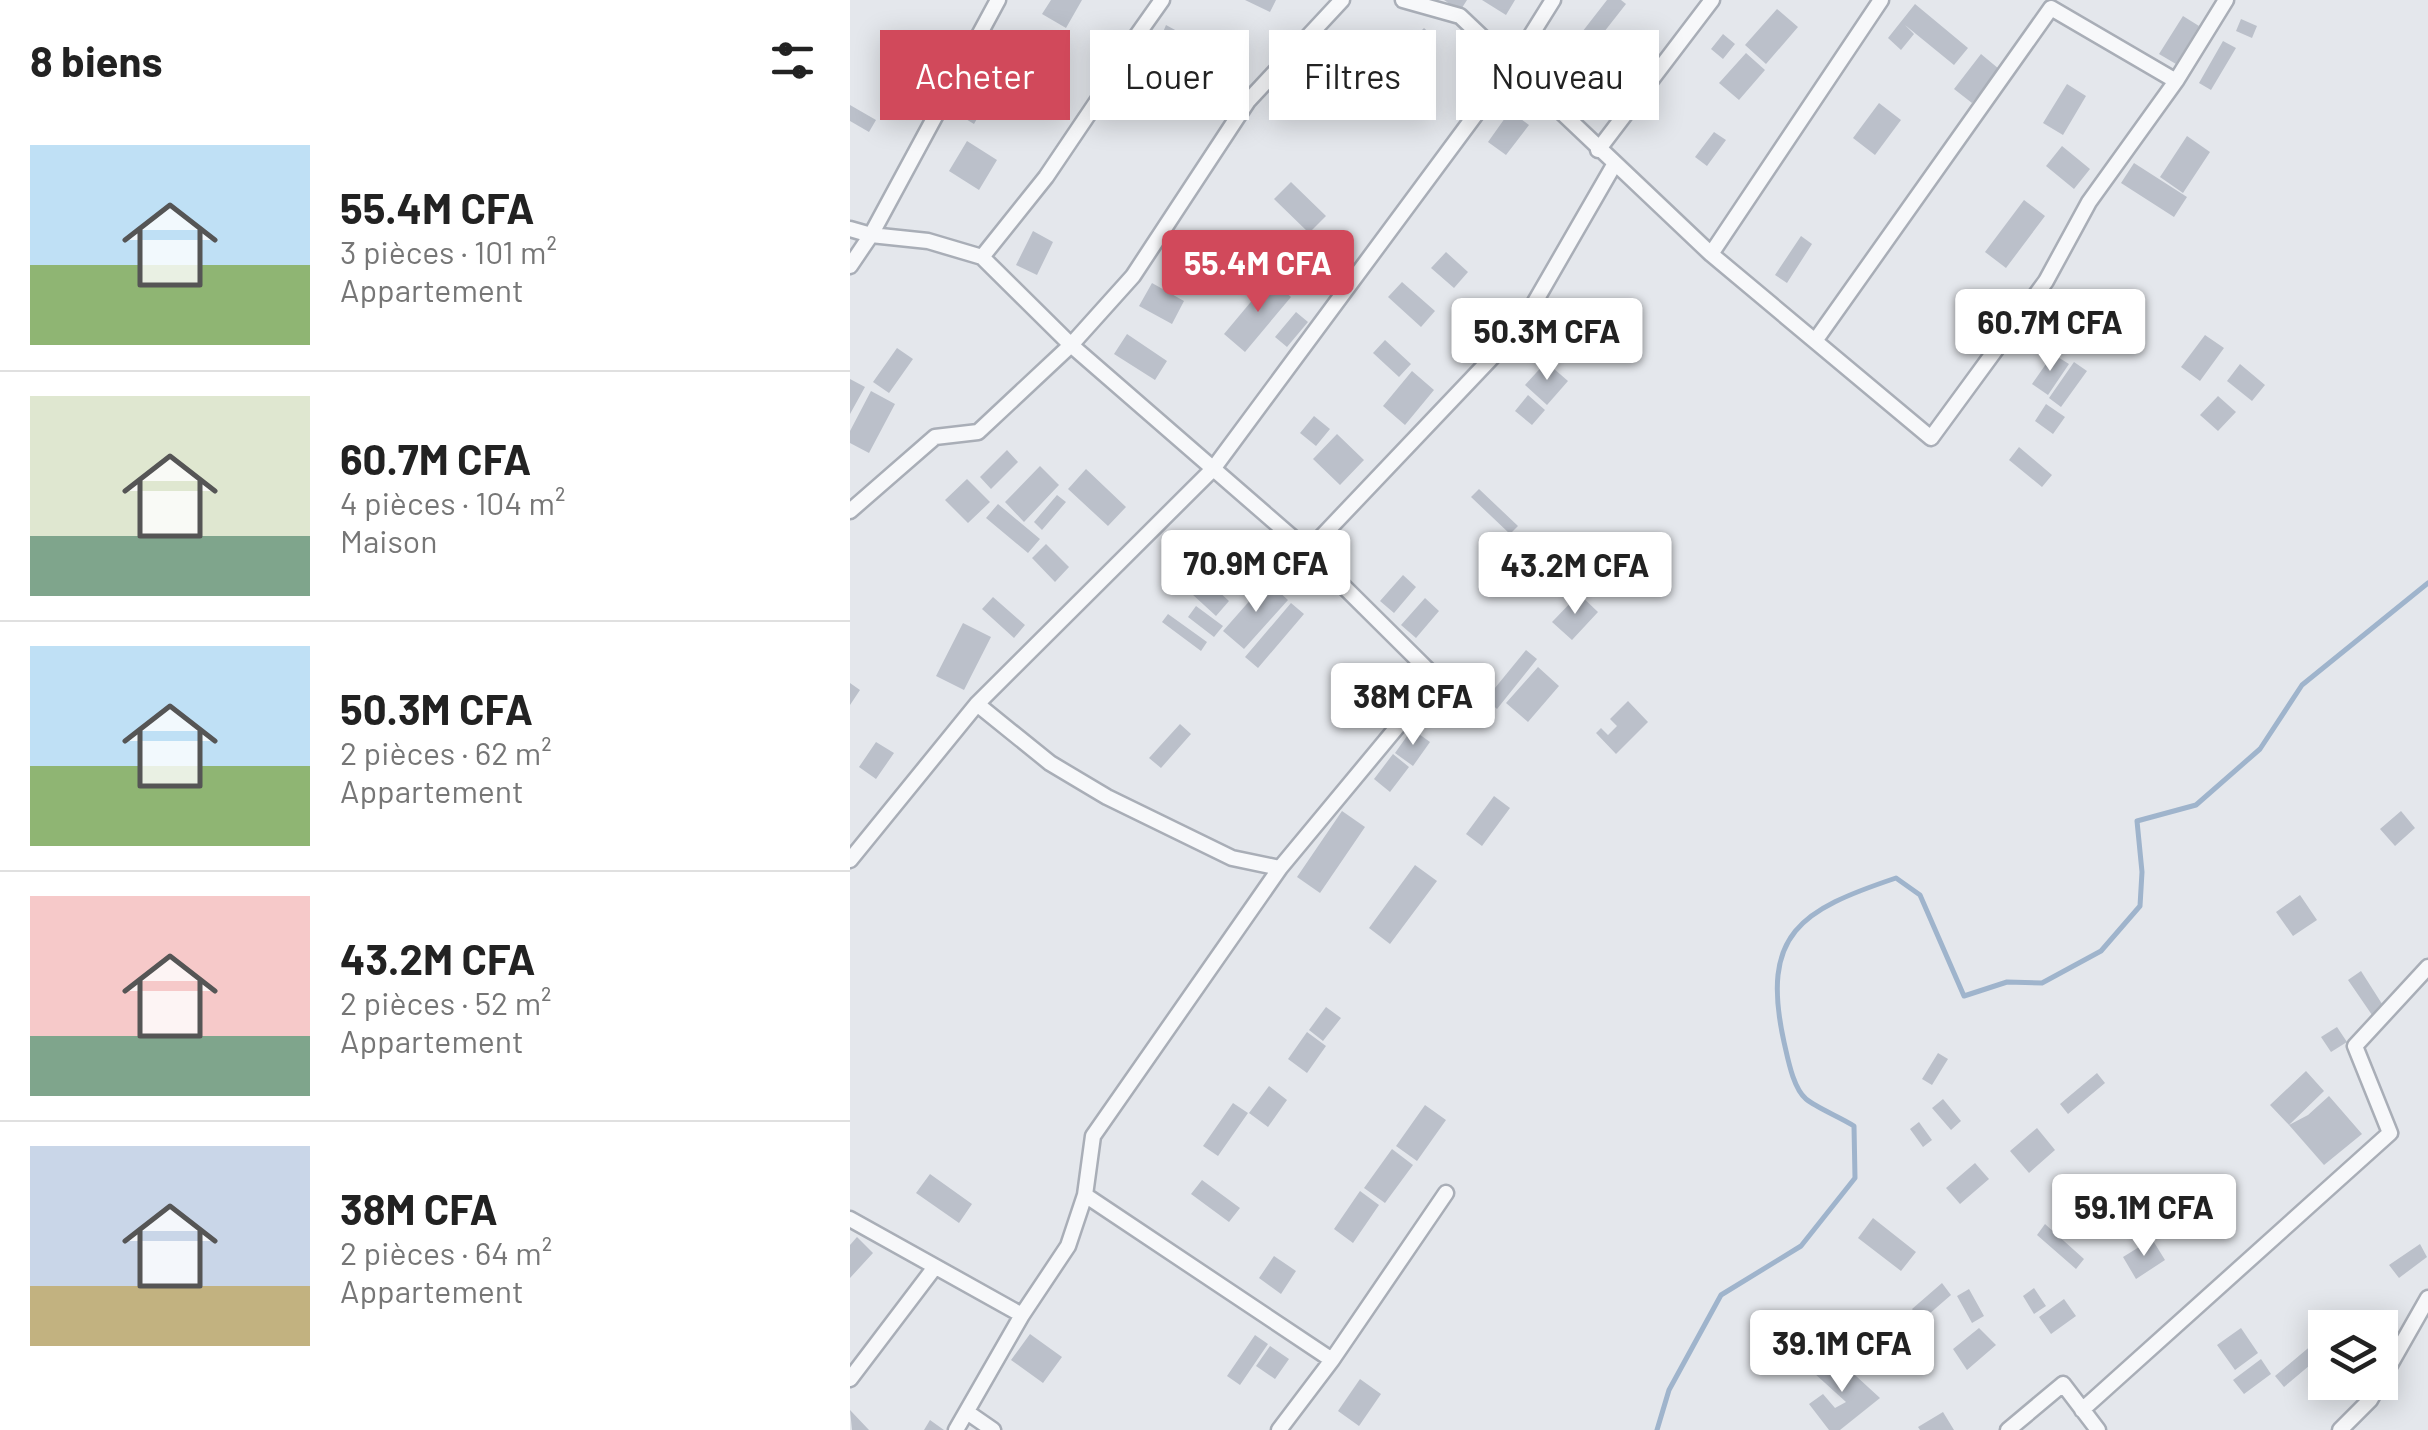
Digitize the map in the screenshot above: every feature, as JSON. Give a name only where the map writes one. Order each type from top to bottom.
[{"type":"street","points":[[850,266],[871,236],[998,0]]},
{"type":"street","points":[[982,257],[1046,177],[1098,100],[1120,58],[1162,0]]},
{"type":"street","points":[[850,512],[935,437],[978,432],[1071,345],[1134,276],[1248,101],[1342,0]]},
{"type":"street","points":[[1403,0],[1460,16],[1475,30]]},
{"type":"street","points":[[1535,30],[1554,0]]},
{"type":"street","points":[[1598,150],[1712,0]]},
{"type":"street","points":[[1711,254],[1881,0]]},
{"type":"street","points":[[1568,120],[1711,254],[1931,438],[2046,281],[2089,202],[2176,80],[2226,0]]},
{"type":"street","points":[[1815,342],[2048,3],[2176,80]]},
{"type":"street","points":[[850,860],[977,704],[1213,469],[1472,120]]},
{"type":"street","points":[[1308,551],[1520,328],[1614,166]]},
{"type":"street","points":[[850,229],[871,236],[928,241],[982,257],[1071,345],[1308,551],[1437,679],[1280,868],[1093,1136],[1085,1195],[1068,1246],[956,1430]]},
{"type":"street","points":[[977,704],[1050,762],[1107,797],[1232,858],[1280,868]]},
{"type":"street","points":[[2082,1410],[2390,1133],[2355,1046],[2428,967]]},
{"type":"street","points":[[1279,1430],[1332,1360],[1446,1193]]},
{"type":"street","points":[[1085,1195],[1332,1360]]},
{"type":"street","points":[[850,1219],[1022,1316]]},
{"type":"street","points":[[850,1379],[935,1267]]},
{"type":"street","points":[[2340,1430],[2370,1400],[2428,1298]]},
{"type":"street","points":[[2008,1430],[2063,1384],[2098,1430]]},
{"type":"street","points":[[968,1412],[993,1430]]},
{"type":"building","points":[[1051,0],[1082,0],[1066,28],[1042,14]]},
{"type":"building","points":[[1245,0],[1276,0],[1270,12]]},
{"type":"building","points":[[1444,0],[1467,0],[1460,11]]},
{"type":"building","points":[[1482,0],[1515,0],[1506,15]]},
{"type":"building","points":[[1607,0],[1626,4],[1606,30],[1584,30]]},
{"type":"building","points":[[1915,4],[1968,48],[1954,65],[1905,25],[1914,34],[1901,50],[1888,38]]},
{"type":"building","points":[[1777,9],[1798,27],[1766,64],[1745,45]]},
{"type":"building","points":[[2183,16],[2199,26],[2176,64],[2159,54]]},
{"type":"building","points":[[2241,19],[2257,26],[2252,38],[2236,31]]},
{"type":"building","points":[[1723,34],[1735,44],[1723,59],[1711,49]]},
{"type":"building","points":[[2223,41],[2236,48],[2211,90],[2199,83]]},
{"type":"building","points":[[1746,53],[1765,70],[1739,100],[1719,83]]},
{"type":"building","points":[[1981,54],[1999,69],[1972,103],[1954,89]]},
{"type":"building","points":[[2067,84],[2086,96],[2063,135],[2043,123]]},
{"type":"building","points":[[1879,103],[1901,120],[1875,155],[1853,138]]},
{"type":"building","points":[[850,105],[876,120],[869,132],[850,121]]},
{"type":"building","points":[[1504,120],[1522,120],[1529,125],[1506,155],[1488,142]]},
{"type":"building","points":[[1714,132],[1726,140],[1707,166],[1695,157]]},
{"type":"building","points":[[2187,136],[2210,152],[2183,193],[2160,177]]},
{"type":"building","points":[[967,141],[997,160],[979,190],[949,171]]},
{"type":"building","points":[[2062,146],[2090,169],[2074,189],[2046,166]]},
{"type":"building","points":[[2134,163],[2187,197],[2174,217],[2121,183]]},
{"type":"building","points":[[1291,182],[1326,216],[1309,233],[1274,199]]},
{"type":"building","points":[[2024,200],[2045,216],[2006,268],[1985,252]]},
{"type":"building","points":[[1033,231],[1053,242],[1037,275],[1016,265]]},
{"type":"building","points":[[1801,236],[1812,244],[1787,283],[1775,275]]},
{"type":"building","points":[[1446,252],[1468,272],[1454,288],[1431,268]]},
{"type":"building","points":[[1270,279],[1291,297],[1245,352],[1224,334]]},
{"type":"building","points":[[1402,282],[1435,311],[1421,327],[1388,297]]},
{"type":"building","points":[[1152,283],[1184,301],[1172,324],[1139,306]]},
{"type":"building","points":[[1296,312],[1308,322],[1287,347],[1275,337]]},
{"type":"building","points":[[1127,334],[1167,361],[1155,380],[1114,354]]},
{"type":"building","points":[[2205,335],[2224,348],[2200,381],[2181,367]]},
{"type":"building","points":[[1385,340],[1411,364],[1399,377],[1373,353]]},
{"type":"building","points":[[897,348],[913,359],[889,393],[873,382]]},
{"type":"building","points":[[2053,354],[2069,364],[2048,395],[2032,384]]},
{"type":"building","points":[[1546,362],[1568,381],[1547,405],[1525,385]]},
{"type":"building","points":[[2074,362],[2087,371],[2061,407],[2049,398]]},
{"type":"building","points":[[2240,364],[2265,385],[2252,401],[2227,381]]},
{"type":"building","points":[[1412,371],[1434,390],[1405,425],[1383,406]]},
{"type":"building","points":[[850,379],[865,387],[850,414]]},
{"type":"building","points":[[871,391],[895,404],[869,453],[850,443],[850,431]]},
{"type":"building","points":[[1528,395],[1545,410],[1532,425],[1515,411]]},
{"type":"building","points":[[2218,396],[2236,412],[2218,431],[2200,415]]},
{"type":"building","points":[[2046,404],[2065,417],[2053,434],[2035,421]]},
{"type":"building","points":[[1314,416],[1330,429],[1316,446],[1300,433]]},
{"type":"building","points":[[1337,434],[1364,460],[1340,485],[1313,459]]},
{"type":"building","points":[[2019,447],[2052,475],[2042,487],[2009,460]]},
{"type":"building","points":[[1007,450],[1018,462],[991,489],[980,477]]},
{"type":"building","points":[[1040,466],[1059,485],[1024,522],[1005,502]]},
{"type":"building","points":[[1086,469],[1126,507],[1108,526],[1068,489]]},
{"type":"building","points":[[967,479],[990,502],[968,523],[945,500]]},
{"type":"building","points":[[1479,489],[1518,526],[1510,534],[1471,497]]},
{"type":"building","points":[[1057,495],[1066,502],[1042,530],[1034,522]]},
{"type":"building","points":[[998,504],[1040,539],[1028,553],[986,518]]},
{"type":"building","points":[[1046,544],[1069,567],[1055,582],[1032,558]]},
{"type":"building","points":[[1403,575],[1416,587],[1394,613],[1380,601]]},
{"type":"building","points":[[1205,579],[1229,601],[1216,616],[1192,594]]},
{"type":"building","points":[[1267,581],[1288,600],[1244,649],[1223,631]]},
{"type":"building","points":[[1579,594],[1598,612],[1572,640],[1552,622]]},
{"type":"building","points":[[993,597],[1025,625],[1014,638],[982,609]]},
{"type":"building","points":[[1425,598],[1439,611],[1416,638],[1401,625]]},
{"type":"building","points":[[1291,603],[1304,614],[1258,668],[1245,657]]},
{"type":"building","points":[[1196,606],[1223,626],[1214,637],[1188,617]]},
{"type":"building","points":[[1168,614],[1207,642],[1201,651],[1162,622]]},
{"type":"building","points":[[963,623],[991,637],[964,690],[936,676]]},
{"type":"building","points":[[1526,650],[1537,659],[1497,709],[1486,699]]},
{"type":"building","points":[[1538,667],[1559,686],[1528,722],[1506,703]]},
{"type":"building","points":[[850,683],[860,690],[850,705]]},
{"type":"building","points":[[1628,701],[1648,722],[1616,754],[1596,733],[1601,728],[1608,735],[1617,726],[1610,719]]},
{"type":"building","points":[[1180,724],[1191,734],[1161,768],[1149,758]]},
{"type":"building","points":[[1412,729],[1430,742],[1413,766],[1395,753]]},
{"type":"building","points":[[876,742],[894,753],[876,779],[859,767]]},
{"type":"building","points":[[1393,754],[1409,767],[1390,792],[1374,779]]},
{"type":"building","points":[[1494,796],[1510,808],[1482,846],[1466,834]]},
{"type":"building","points":[[1342,811],[1365,827],[1320,893],[1297,877]]},
{"type":"building","points":[[2401,811],[2415,828],[2395,846],[2380,829]]},
{"type":"building","points":[[1415,865],[1437,881],[1390,944],[1369,928]]},
{"type":"building","points":[[2300,895],[2317,920],[2293,936],[2276,912]]},
{"type":"building","points":[[2361,971],[2384,1007],[2372,1015],[2348,980]]},
{"type":"building","points":[[1326,1007],[1341,1018],[1323,1041],[1309,1030]]},
{"type":"building","points":[[2337,1027],[2347,1042],[2331,1052],[2321,1037]]},
{"type":"building","points":[[1307,1032],[1326,1046],[1307,1073],[1288,1059]]},
{"type":"building","points":[[1938,1053],[1948,1059],[1932,1085],[1922,1079]]},
{"type":"building","points":[[2306,1071],[2324,1091],[2289,1125],[2270,1105]]},
{"type":"building","points":[[2097,1073],[2105,1083],[2068,1114],[2060,1104]]},
{"type":"building","points":[[1269,1086],[1287,1100],[1268,1127],[1249,1113]]},
{"type":"building","points":[[2329,1096],[2362,1134],[2324,1165],[2289,1125],[2308,1115]]},
{"type":"building","points":[[1943,1099],[1961,1121],[1951,1130],[1932,1108]]},
{"type":"building","points":[[1233,1103],[1248,1113],[1218,1156],[1203,1146]]},
{"type":"building","points":[[1425,1105],[1446,1120],[1417,1161],[1396,1146]]},
{"type":"building","points":[[1919,1122],[1932,1140],[1923,1147],[1910,1129]]},
{"type":"building","points":[[2037,1128],[2055,1150],[2029,1173],[2010,1151]]},
{"type":"building","points":[[1392,1149],[1413,1165],[1385,1203],[1364,1188]]},
{"type":"building","points":[[1975,1163],[1989,1179],[1960,1204],[1946,1188]]},
{"type":"building","points":[[930,1174],[972,1204],[959,1223],[916,1193]]},
{"type":"building","points":[[1202,1180],[1240,1208],[1229,1222],[1191,1194]]},
{"type":"building","points":[[1360,1191],[1379,1205],[1353,1243],[1334,1229]]},
{"type":"building","points":[[1873,1218],[1916,1252],[1901,1271],[1858,1238]]},
{"type":"building","points":[[2045,1224],[2084,1259],[2076,1269],[2037,1235]]},
{"type":"building","points":[[857,1237],[873,1253],[850,1278],[850,1245]]},
{"type":"building","points":[[2152,1239],[2165,1260],[2136,1279],[2123,1257]]},
{"type":"building","points":[[2420,1244],[2427,1257],[2399,1278],[2389,1265]]},
{"type":"building","points":[[1274,1256],[1296,1271],[1281,1294],[1259,1278]]},
{"type":"building","points":[[1942,1283],[1951,1295],[1921,1321],[1912,1309]]},
{"type":"building","points":[[2034,1288],[2046,1306],[2034,1314],[2023,1296]]},
{"type":"building","points":[[1969,1289],[1984,1316],[1972,1323],[1957,1296]]},
{"type":"building","points":[[2064,1299],[2076,1316],[2051,1334],[2039,1317]]},
{"type":"building","points":[[1979,1328],[1996,1345],[1967,1370],[1953,1349]]},
{"type":"building","points":[[2241,1328],[2258,1353],[2235,1370],[2217,1345]]},
{"type":"building","points":[[1030,1334],[1062,1357],[1043,1383],[1011,1360]]},
{"type":"building","points":[[1255,1335],[1268,1344],[1240,1385],[1227,1376]]},
{"type":"building","points":[[1270,1346],[1289,1359],[1275,1379],[1256,1366]]},
{"type":"building","points":[[2308,1348],[2308,1367],[2284,1387],[2275,1376]]},
{"type":"building","points":[[1832,1354],[1880,1398],[1840,1430],[1829,1430],[1809,1404],[1823,1394],[1835,1408],[1846,1402],[1814,1373]]},
{"type":"building","points":[[2261,1359],[2271,1374],[2244,1394],[2233,1380]]},
{"type":"building","points":[[1360,1379],[1381,1394],[1359,1426],[1338,1411]]},
{"type":"building","points":[[850,1410],[869,1430],[852,1430]]},
{"type":"building","points":[[1943,1412],[1954,1430],[1920,1430],[1918,1427]]},
{"type":"building","points":[[930,1420],[944,1430],[924,1430]]},
{"type":"waterway","points":[[1657,1430],[1669,1390],[1721,1295],[1801,1246],[1855,1178],[1854,1126],[1801,1094],[1787,1057],[1778,1005],[1778,975],[1784,951],[1795,931],[1835,902],[1896,878],[1920,895],[1964,996],[2007,982],[2042,983],[2101,951],[2140,906],[2142,872],[2137,821],[2196,805],[2260,749],[2302,685],[2428,583]]}]
